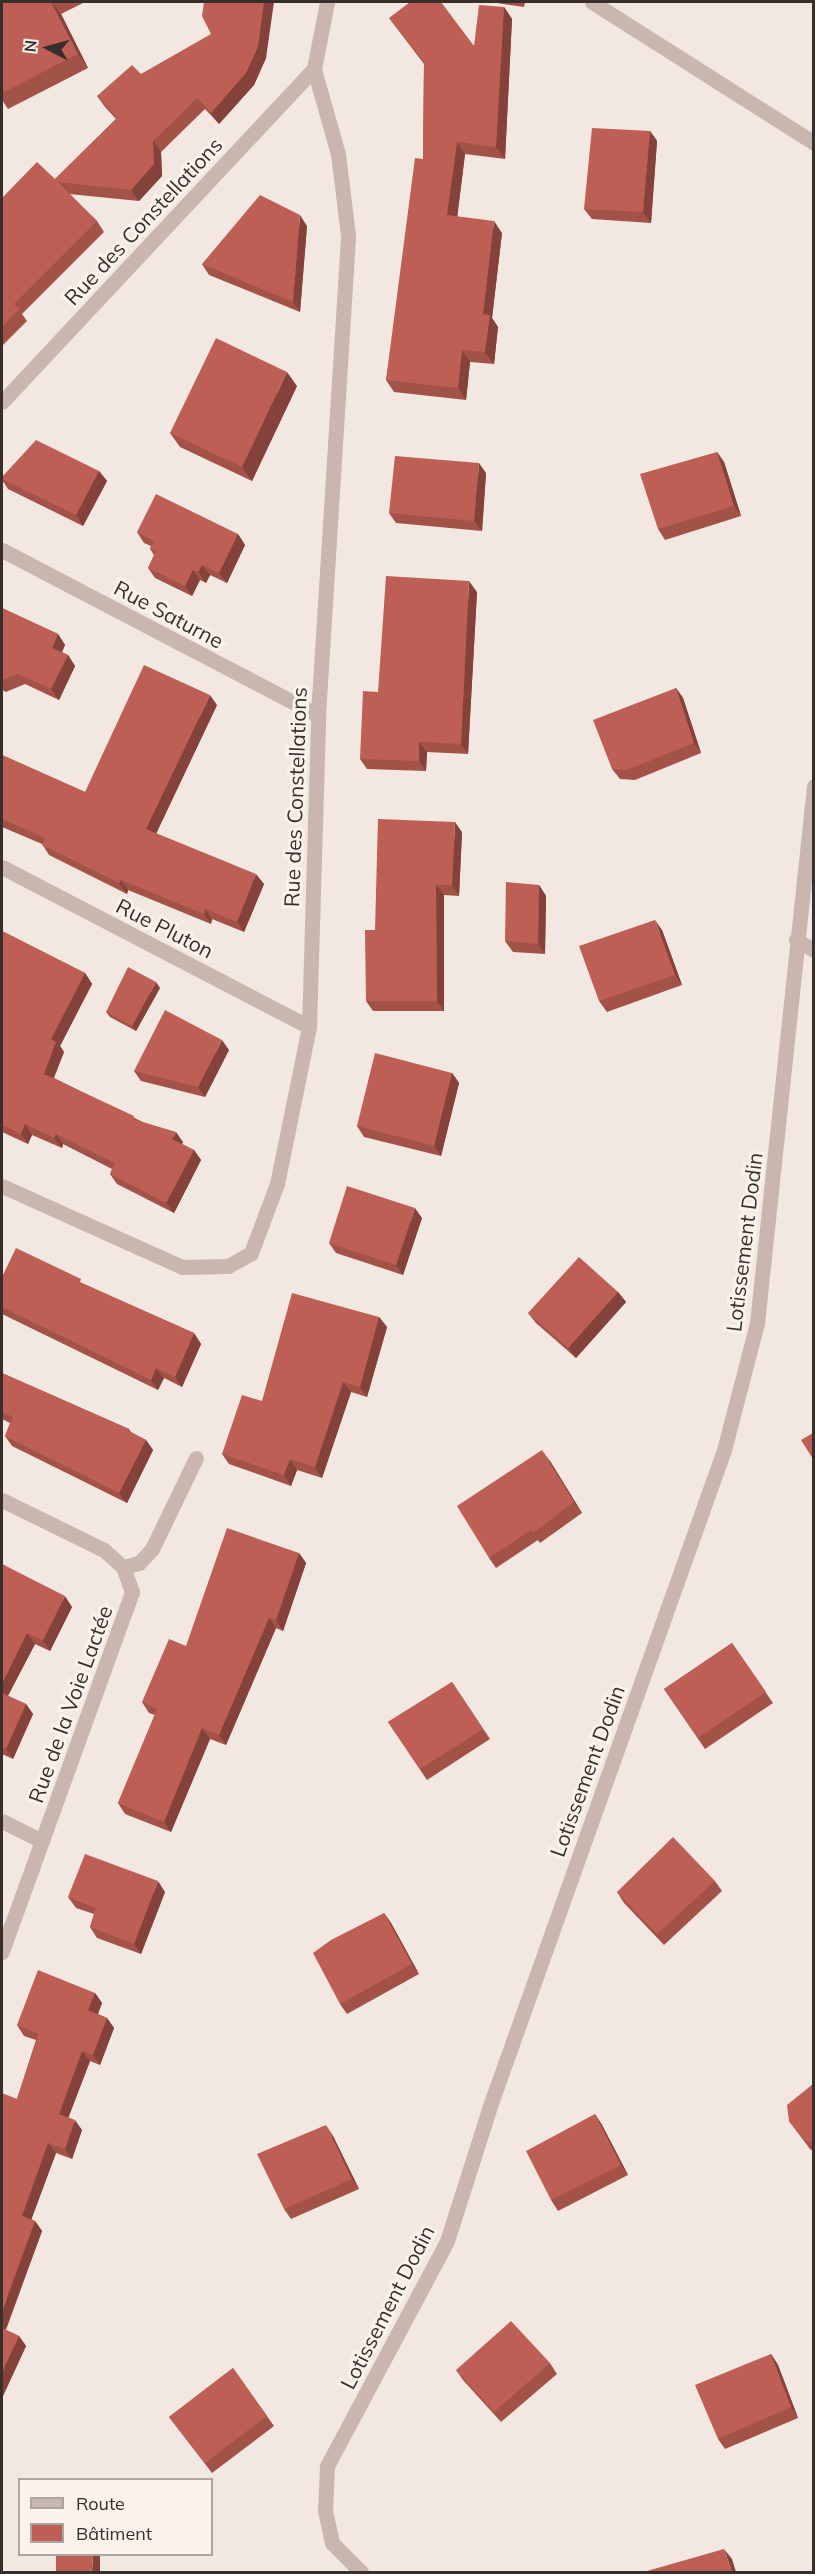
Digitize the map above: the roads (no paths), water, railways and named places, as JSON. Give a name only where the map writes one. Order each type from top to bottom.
[{"type":"street","name":"Rue des Constellations","points":[[2,1186],[182,1267],[228,1266],[251,1253],[277,1184],[309,1027],[318,715],[348,236],[338,154],[314,69],[327,2]]},
{"type":"street","points":[[592,2],[813,143]]},
{"type":"street","name":"Rue des Constellations","points":[[2,402],[314,69]]},
{"type":"street","name":"Rue Saturne","points":[[2,550],[318,715]]},
{"type":"street","name":"Lotissement Dodin","points":[[361,2572],[332,2543],[325,2511],[327,2466],[447,2241],[491,2103],[724,1450],[758,1323],[813,786]]},
{"type":"street","name":"Rue Pluton","points":[[2,867],[309,1027]]},
{"type":"street","points":[[796,940],[813,950]]},
{"type":"street","points":[[2,1500],[104,1550],[123,1567],[139,1563],[152,1549],[196,1458]]},
{"type":"street","name":"Rue de la Voie Lactée","points":[[2,1952],[132,1592],[123,1567]]},
{"type":"street","points":[[2,1821],[42,1841]]}]
